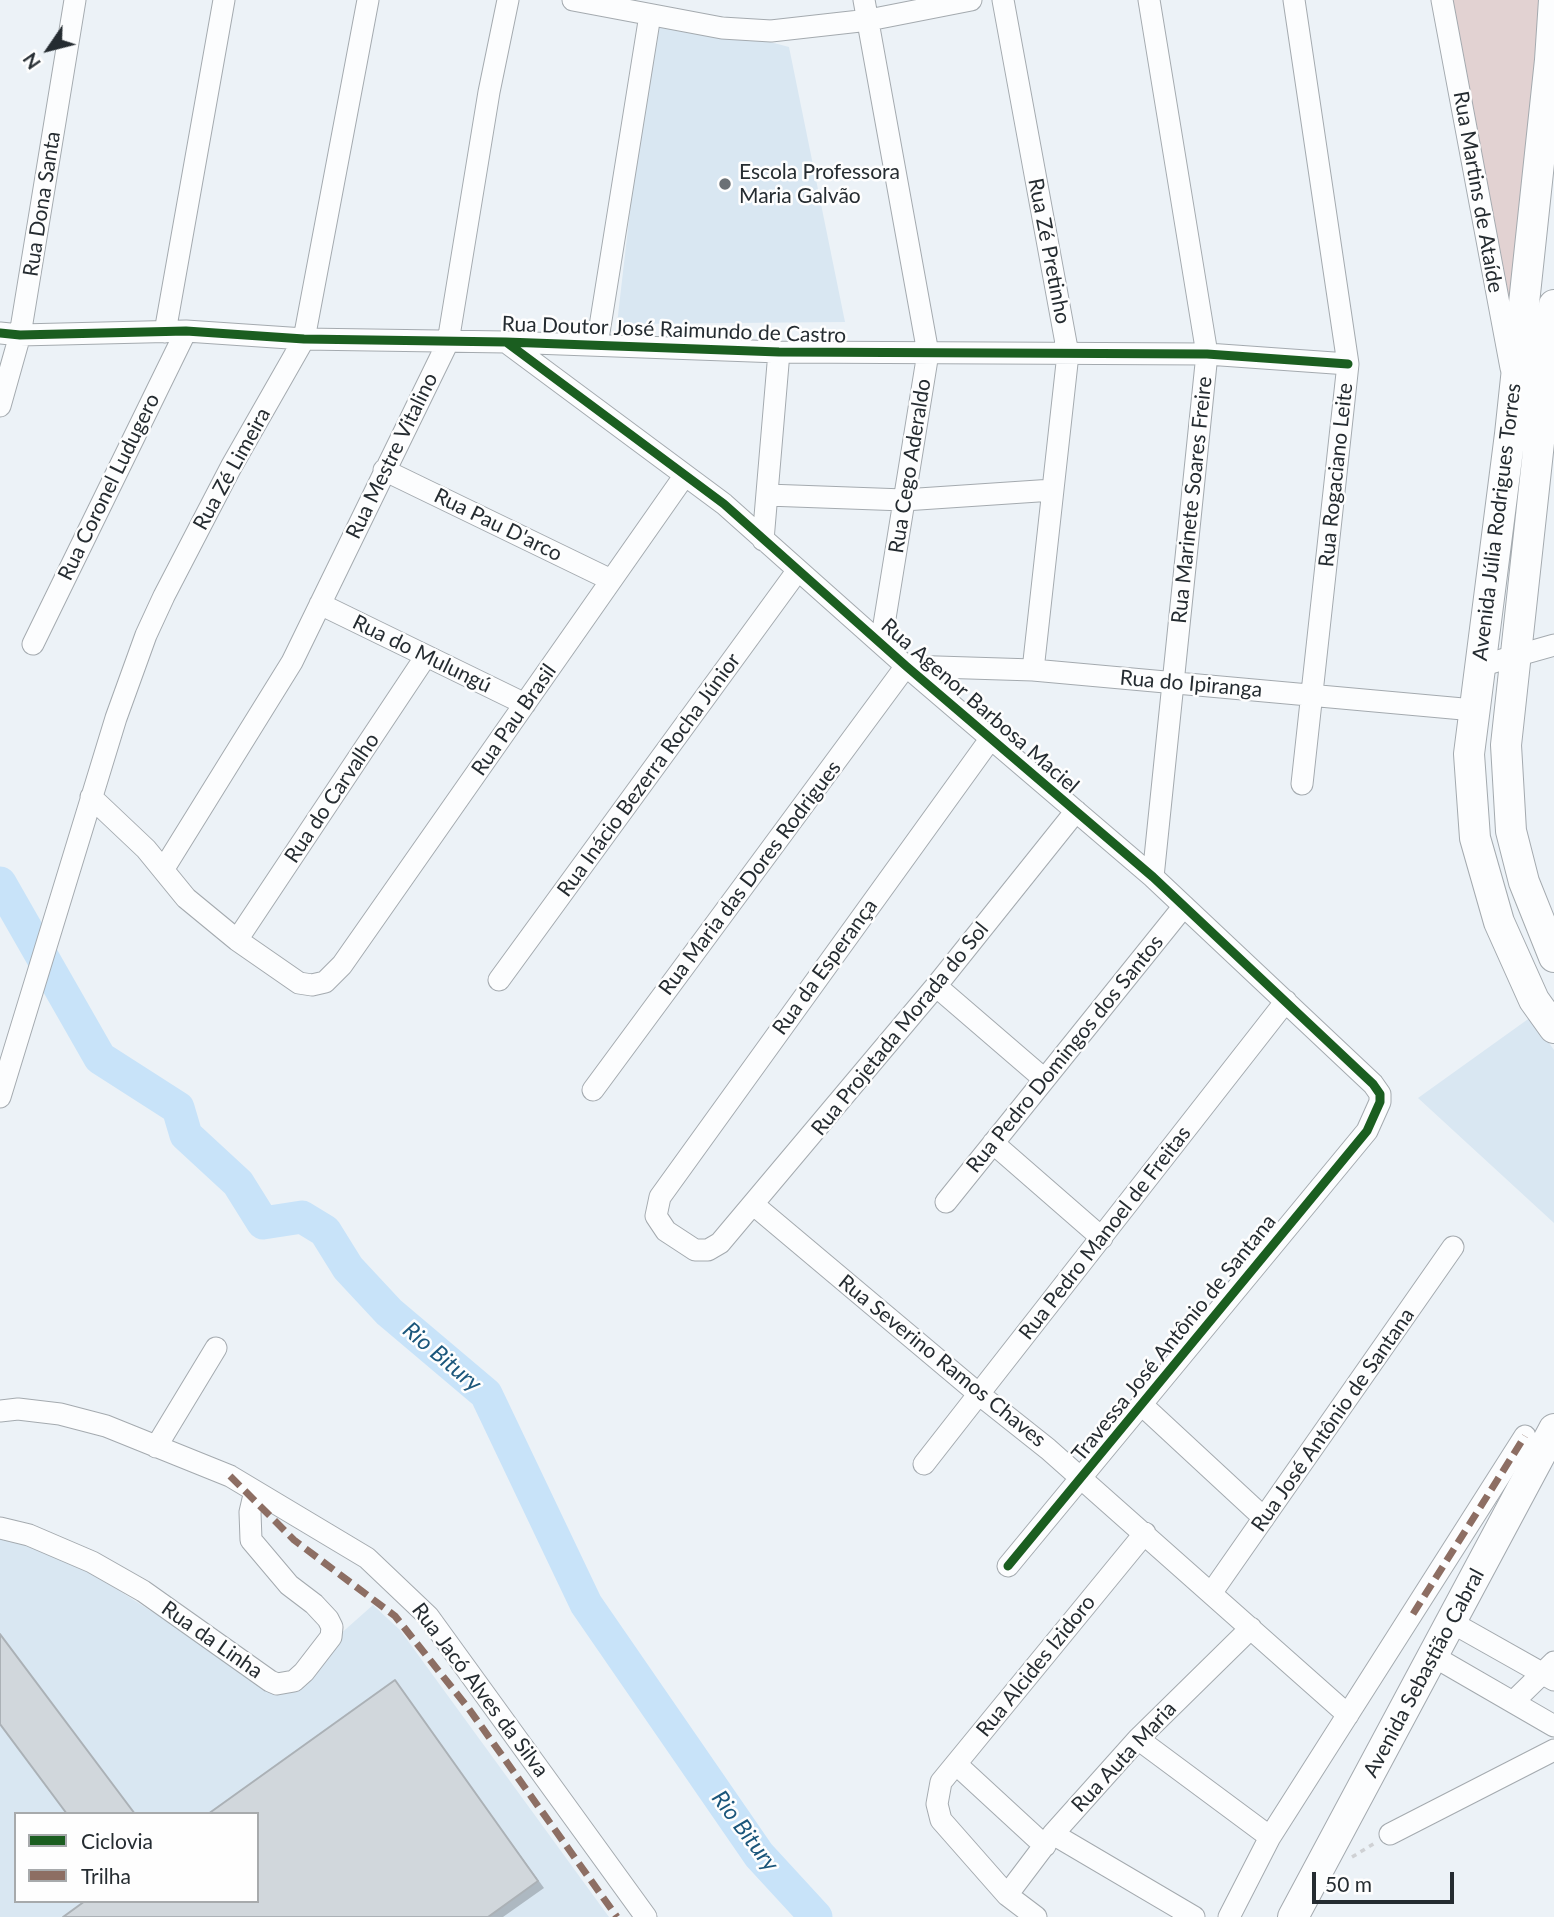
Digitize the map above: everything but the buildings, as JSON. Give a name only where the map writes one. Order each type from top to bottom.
[{"type":"main road","name":"Avenida Júlia Rodrigues Torres","points":[[1554,0],[1550,60],[1513,383],[1510,434],[1470,745],[1475,838],[1499,922],[1543,989],[1554,1028]]},
{"type":"main road","name":"Avenida Júlia Rodrigues Torres","points":[[1554,305],[1506,745],[1511,831],[1524,882],[1554,957]]},
{"type":"main road","points":[[1510,434],[1539,439]]},
{"type":"main road","points":[[1470,745],[1506,745]]},
{"type":"main road","name":"Avenida Sebastião Cabral","points":[[1293,1917],[1554,1429]]},
{"type":"street","name":"Rua Dona Santa","points":[[0,406],[10,334],[75,0]]},
{"type":"street","name":"Rua Coronel Ludugero","points":[[33,644],[176,331],[224,0]]},
{"type":"street","name":"Rua Zé Limeira","points":[[0,1097],[8,1040],[39,969],[132,671],[159,606],[231,467],[304,339],[368,0]]},
{"type":"street","name":"Rua Mestre Vitalino","points":[[163,870],[292,662],[448,342],[489,92],[508,0]]},
{"type":"street","points":[[573,0],[722,28],[771,31],[866,10],[971,0]]},
{"type":"street","name":"Rua Zé Pretinho","points":[[1003,0],[1068,354],[1033,670]]},
{"type":"street","name":"Rua Marinete Soares Freire","points":[[1149,0],[1207,354],[1153,877]]},
{"type":"street","name":"Rua Rogaciano Leite","points":[[1294,0],[1348,364],[1301,784]]},
{"type":"street","name":"Rua Martins de Ataíde","points":[[1442,0],[1513,383]]},
{"type":"street","name":"Rua Cego Aderaldo","points":[[866,10],[928,353],[881,643]]},
{"type":"street","points":[[597,345],[650,15]]},
{"type":"street","name":"Rua Doutor José Raimundo de Castro","points":[[10,334],[176,331],[304,339],[506,342],[779,352],[1207,354],[1348,364]]},
{"type":"street","name":"Rua Agenor Barbosa Maciel","points":[[506,342],[724,504],[906,666],[1153,877],[1373,1084],[1380,1094],[1380,1102],[1367,1131]]},
{"type":"street","points":[[763,540],[779,352]]},
{"type":"street","name":"Rua Pau D'arco","points":[[384,470],[611,580]]},
{"type":"street","name":"Rua Pau Brasil","points":[[92,797],[146,849],[186,898],[237,940],[299,983],[312,985],[326,982],[342,965],[685,475]]},
{"type":"street","points":[[767,495],[904,499],[1053,490]]},
{"type":"street","name":"Rua Inácio Bezerra Rocha Júnior","points":[[499,980],[798,570]]},
{"type":"street","name":"Rua do Mulungú","points":[[320,604],[524,704]]},
{"type":"street","points":[[1480,666],[1554,645]]},
{"type":"street","name":"Rua do Carvalho","points":[[237,940],[426,656]]},
{"type":"street","name":"Rua do Ipiranga","points":[[906,666],[1033,670],[1474,710]]},
{"type":"street","name":"Rua Maria das Dores Rodrigues","points":[[593,1090],[906,666]]},
{"type":"street","name":"Rua da Esperança","points":[[720,1243],[708,1250],[695,1250],[666,1231],[656,1216],[660,1197],[991,738]]},
{"type":"street","name":"Rua Projetada Morada do Sol","points":[[720,1243],[936,986],[1076,811]]},
{"type":"street","name":"Rua Pedro Domingos dos Santos","points":[[946,1202],[1184,906]]},
{"type":"street","points":[[936,986],[1044,1079]]},
{"type":"street","name":"Rua Pedro Manoel de Freitas","points":[[924,1464],[1286,1001]]},
{"type":"street","name":"Travessa José Antônio de Santana","points":[[1008,1566],[1367,1131]]},
{"type":"street","points":[[993,1143],[1102,1238]]},
{"type":"street","name":"Rua Severino Ramos Chaves","points":[[754,1205],[1081,1478],[1348,1715]]},
{"type":"street","name":"Rua José Antônio de Santana","points":[[1212,1592],[1453,1247]]},
{"type":"street","points":[[156,1447],[216,1348]]},
{"type":"street","points":[[1142,1405],[1264,1518]]},
{"type":"street","name":"Rua Jacó Alves da Silva","points":[[0,1411],[18,1409],[60,1414],[106,1426],[230,1476],[367,1558],[428,1616],[646,1917]]},
{"type":"street","points":[[1229,1917],[1270,1837],[1525,1436]]},
{"type":"street","name":"Rua da Linha","points":[[0,1528],[29,1535],[92,1562],[143,1591],[276,1684],[294,1681],[331,1637],[332,1627],[328,1619],[289,1585],[251,1541],[250,1512],[253,1499]]},
{"type":"street","name":"Rua Alcides Izidoro","points":[[1007,1895],[941,1820],[937,1804],[941,1782],[1145,1533]]},
{"type":"street","points":[[1413,1614],[1443,1637],[1513,1702],[1554,1726]]},
{"type":"street","name":"Rua Auta Maria","points":[[1007,1895],[1049,1840],[1138,1739],[1251,1628]]},
{"type":"street","points":[[1443,1637],[1550,1672]]},
{"type":"street","points":[[1513,1702],[1550,1672]]},
{"type":"street","points":[[1138,1739],[1270,1837]]},
{"type":"street","points":[[1390,1834],[1554,1750]]},
{"type":"street","points":[[956,1764],[1049,1840],[1194,1917]]},
{"type":"street","points":[[1007,1895],[1036,1917]]},
{"type":"shaded area","points":[[1449,0],[1539,0],[1514,326]]},
{"type":"shaded area","name":"Escola Professora Maria Galvão","points":[[653,11],[789,47],[845,322],[617,324]]},
{"type":"shaded area","points":[[1531,1017],[1554,1050],[1554,1223],[1418,1098]]},
{"type":"shaded area","points":[[0,1538],[65,1556],[276,1691],[373,1605],[400,1630],[609,1917],[0,1917]]},
{"type":"waterway","name":"Rio Bitury","points":[[0,883],[100,1058],[178,1108],[186,1135],[238,1183],[263,1223],[302,1217],[325,1231],[348,1268],[389,1312],[486,1394],[586,1604],[759,1855],[816,1917]]},
{"type":"marked path","points":[[1413,1614],[1525,1436]]},
{"type":"marked path","points":[[230,1476],[294,1540],[395,1616],[469,1709],[617,1917]]},
{"type":"cycle path","points":[[0,333],[20,335],[186,331],[304,339],[506,342],[779,352],[1207,354],[1348,364]]},
{"type":"cycle path","points":[[506,342],[724,504],[906,666],[1153,877],[1373,1084],[1380,1094],[1380,1102],[1367,1131],[1008,1566]]},
{"type":"place","name":"Escola Professora Maria Galvão","points":[[725,184]]}]
